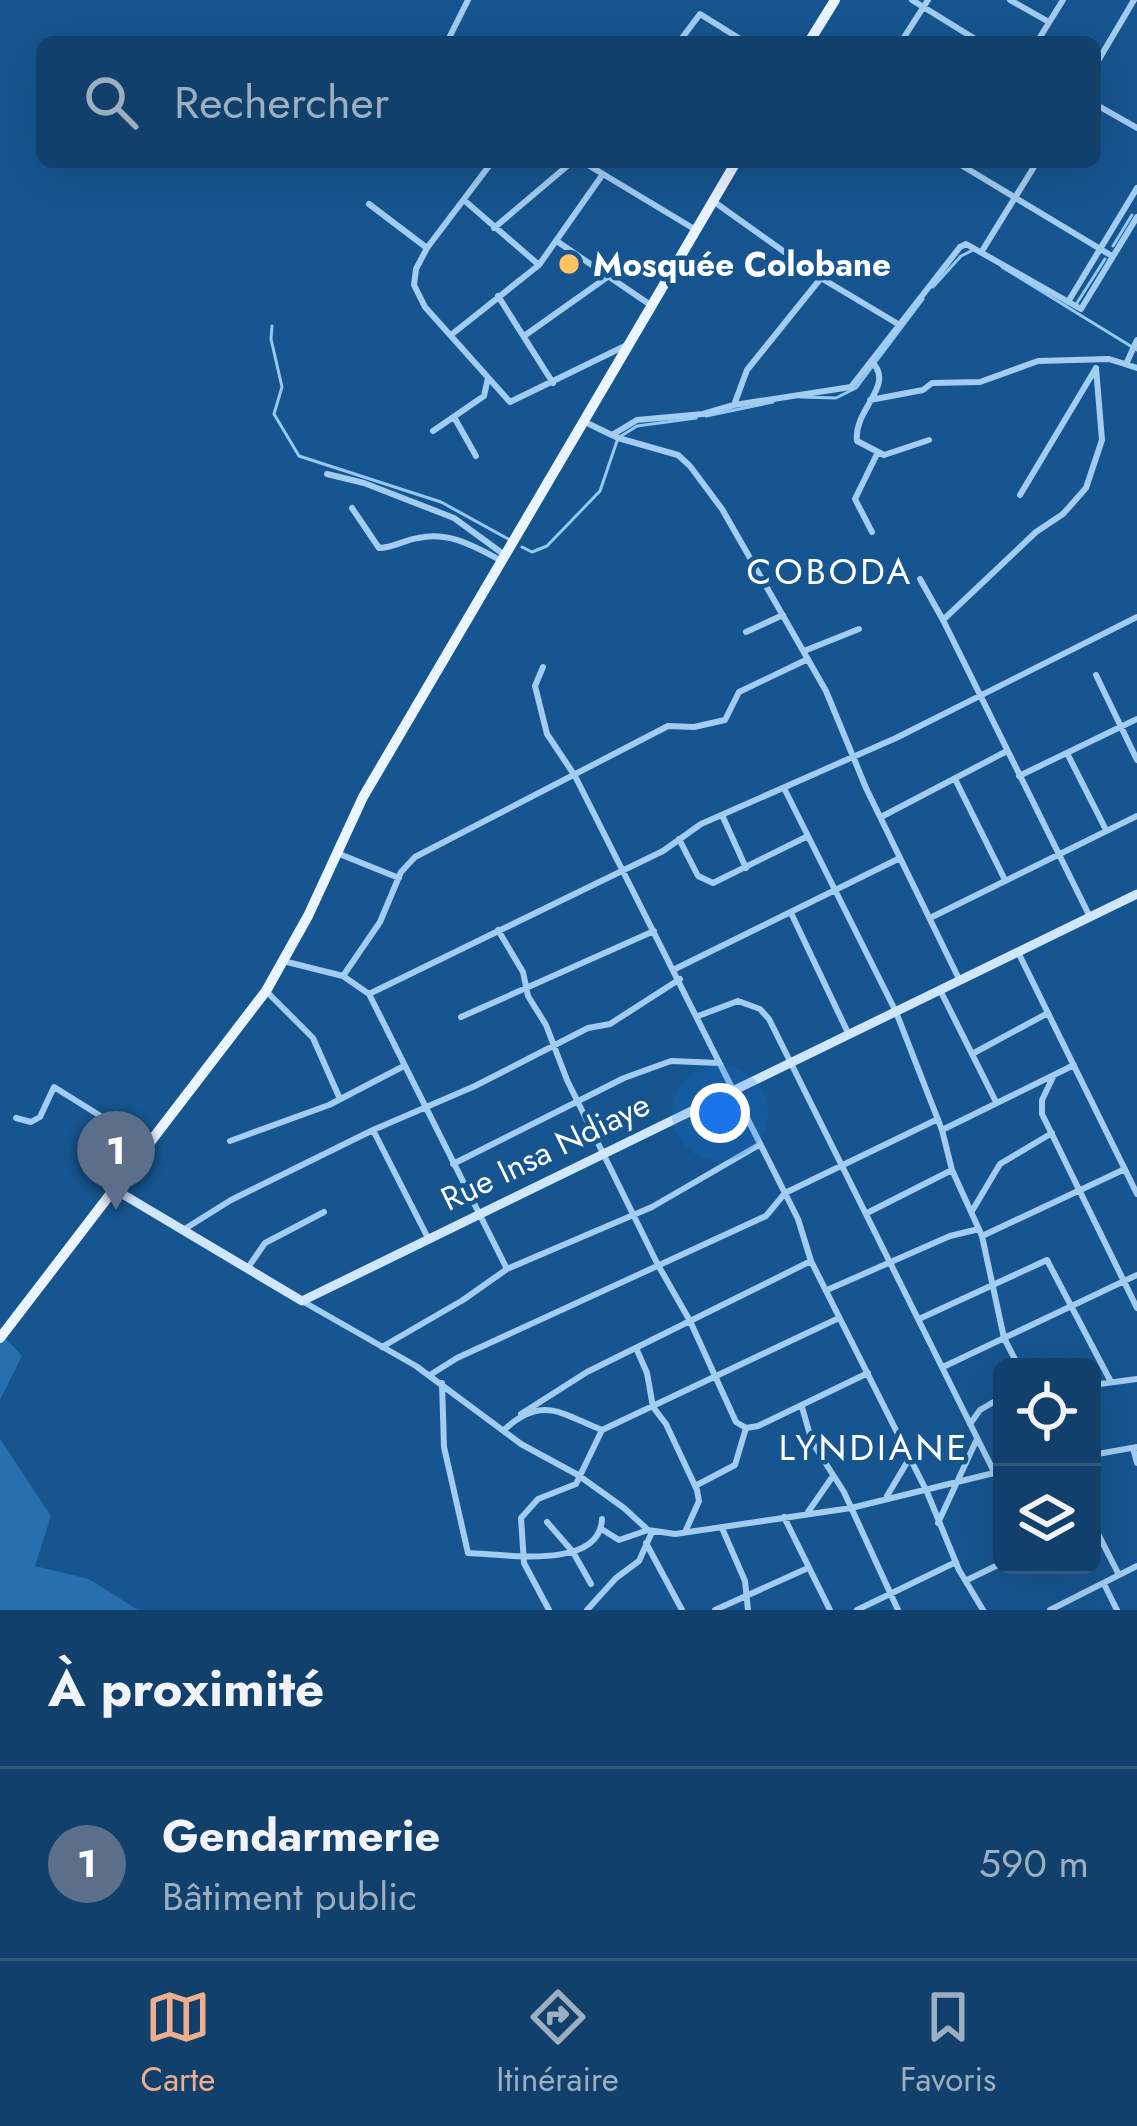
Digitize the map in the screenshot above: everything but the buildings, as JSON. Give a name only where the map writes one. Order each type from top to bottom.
[{"type":"main road","points":[[813,36],[835,0]]},
{"type":"main road","points":[[0,1338],[266,991],[363,796],[732,168]]},
{"type":"main road","name":"Rue Insa Ndiaye","points":[[302,1301],[1137,894]]},
{"type":"main road","points":[[114,1189],[302,1301]]},
{"type":"street","points":[[450,36],[468,0]]},
{"type":"street","points":[[912,0],[926,4],[971,36]]},
{"type":"street","points":[[1010,0],[1049,22]]},
{"type":"street","points":[[1041,36],[1063,0]]},
{"type":"street","points":[[1101,56],[1134,0]]},
{"type":"street","points":[[905,36],[926,4]]},
{"type":"street","points":[[684,36],[700,14],[735,36]]},
{"type":"street","points":[[1101,107],[1137,128]]},
{"type":"street","points":[[488,168],[416,269],[414,285],[425,307],[510,403],[630,344]]},
{"type":"street","points":[[494,228],[565,168]]},
{"type":"street","points":[[592,168],[696,230]]},
{"type":"street","points":[[972,168],[1112,256]]},
{"type":"street","points":[[982,252],[1033,168]]},
{"type":"street","points":[[452,335],[539,265],[603,175]]},
{"type":"street","points":[[1067,302],[1137,188]]},
{"type":"street","points":[[464,200],[539,265]]},
{"type":"street","points":[[713,201],[821,278],[898,324]]},
{"type":"street","points":[[1128,202],[1137,207]]},
{"type":"street","points":[[369,204],[427,248]]},
{"type":"street","points":[[612,435],[637,421],[840,391],[858,382],[898,324],[966,244],[1081,309],[1137,217]]},
{"type":"street","points":[[558,242],[652,306]]},
{"type":"street","points":[[524,336],[607,278]]},
{"type":"street","points":[[734,405],[747,370],[821,278]]},
{"type":"street","points":[[497,296],[553,383]]},
{"type":"street","points":[[1127,362],[1137,340]]},
{"type":"street","points":[[872,362],[882,374],[855,434],[857,441],[878,454],[929,440]]},
{"type":"street","points":[[870,400],[922,390],[932,382],[980,382],[1033,362],[1127,362],[1137,368]]},
{"type":"street","points":[[1020,495],[1098,363]]},
{"type":"street","points":[[943,620],[1036,532],[1064,514],[1086,488],[1102,440],[1098,363]]},
{"type":"street","points":[[434,431],[484,396],[487,372]]},
{"type":"street","points":[[454,417],[476,456]]},
{"type":"street","points":[[584,422],[665,449],[690,466],[722,509],[832,703],[880,817],[960,981]]},
{"type":"street","points":[[872,532],[855,499],[878,454]]},
{"type":"street","points":[[327,474],[364,483],[454,518],[504,559]]},
{"type":"street","points":[[352,508],[380,548],[420,537],[446,536],[504,559]]},
{"type":"street","points":[[920,579],[1090,916]]},
{"type":"street","points":[[746,632],[783,615]]},
{"type":"street","points":[[369,994],[663,851],[722,814],[853,758],[1137,617]]},
{"type":"street","points":[[343,976],[380,922],[399,878],[415,857],[668,726],[694,727],[725,720],[739,692],[860,629]]},
{"type":"street","points":[[543,667],[535,686],[544,727],[575,776],[680,979],[798,1219],[811,1261],[838,1318],[983,1610]]},
{"type":"street","points":[[1096,675],[1137,760]]},
{"type":"street","points":[[1019,776],[1137,719]]},
{"type":"street","points":[[880,817],[1007,751]]},
{"type":"street","points":[[1067,753],[1106,831]]},
{"type":"street","points":[[956,778],[1004,880]]},
{"type":"street","points":[[784,790],[896,1012],[942,1130],[952,1170],[980,1232],[1004,1338],[1014,1358]]},
{"type":"street","points":[[722,814],[746,868]]},
{"type":"street","points":[[930,918],[1137,816]]},
{"type":"street","points":[[680,839],[698,876],[713,883],[808,836]]},
{"type":"street","points":[[337,853],[399,878]]},
{"type":"street","points":[[675,969],[900,858]]},
{"type":"street","points":[[791,913],[849,1035]]},
{"type":"street","points":[[498,930],[523,972],[552,1047],[736,1422],[746,1429]]},
{"type":"street","points":[[461,1017],[654,931]]},
{"type":"street","points":[[1018,952],[1137,1194]]},
{"type":"street","points":[[284,961],[343,976],[369,994],[507,1269]]},
{"type":"street","points":[[183,1230],[231,1200],[373,1130],[588,1028],[610,1024],[680,979]]},
{"type":"street","points":[[266,991],[313,1038],[340,1099]]},
{"type":"street","points":[[940,991],[996,1101]]},
{"type":"street","points":[[698,1016],[730,1002],[749,1004],[769,1019],[994,1466]]},
{"type":"street","points":[[971,1054],[1048,1013]]},
{"type":"street","points":[[453,1164],[603,1087],[671,1061],[719,1063]]},
{"type":"street","points":[[942,1130],[1074,1065]]},
{"type":"street","points":[[230,1141],[340,1099],[404,1066]]},
{"type":"street","points":[[1054,1075],[1042,1100],[1042,1114],[1137,1308]]},
{"type":"street","points":[[16,1118],[37,1120],[54,1087],[148,1146]]},
{"type":"street","points":[[430,1375],[766,1216],[785,1193],[938,1119]]},
{"type":"street","points":[[373,1130],[428,1238]]},
{"type":"street","points":[[971,1211],[1000,1164],[1052,1133]]},
{"type":"street","points":[[382,1347],[507,1269],[635,1214],[759,1144]]},
{"type":"street","points":[[826,1291],[950,1236],[980,1232],[1125,1169]]},
{"type":"street","points":[[867,1213],[952,1170]]},
{"type":"street","points":[[247,1269],[265,1243],[324,1212]]},
{"type":"street","points":[[919,1319],[1047,1260],[1111,1382]]},
{"type":"street","points":[[503,1431],[587,1372],[811,1261]]},
{"type":"street","points":[[943,1367],[1137,1275]]},
{"type":"street","points":[[302,1301],[430,1375],[503,1431],[578,1475],[650,1530]]},
{"type":"street","points":[[549,1610],[524,1556],[521,1518],[538,1499],[576,1484],[602,1430],[838,1318]]},
{"type":"street","points":[[636,1348],[653,1406],[666,1424],[699,1501],[685,1532]]},
{"type":"street","points":[[746,1429],[868,1373]]},
{"type":"street","points":[[1101,1384],[1137,1378]]},
{"type":"street","points":[[442,1383],[445,1447],[468,1553],[573,1552],[594,1541],[602,1519]]},
{"type":"street","points":[[970,1424],[993,1402]]},
{"type":"street","points":[[802,1406],[812,1442],[851,1508],[898,1610]]},
{"type":"street","points":[[521,1414],[552,1410],[602,1430]]},
{"type":"street","points":[[695,1486],[735,1465],[746,1429]]},
{"type":"street","points":[[938,1522],[977,1438]]},
{"type":"street","points":[[1101,1454],[1135,1448],[1137,1463]]},
{"type":"street","points":[[887,1496],[909,1459]]},
{"type":"street","points":[[602,1529],[619,1540],[650,1530],[722,1528],[851,1508],[993,1473]]},
{"type":"street","points":[[808,1512],[833,1476]]},
{"type":"street","points":[[784,1517],[830,1610]]},
{"type":"street","points":[[547,1522],[573,1552],[591,1584]]},
{"type":"street","points":[[722,1528],[745,1581],[748,1610]]},
{"type":"street","points":[[586,1610],[639,1561],[650,1530]]},
{"type":"street","points":[[1101,1540],[1119,1576]]},
{"type":"street","points":[[646,1543],[682,1610]]},
{"type":"street","points":[[857,1610],[956,1562]]},
{"type":"street","points":[[967,1580],[993,1567]]},
{"type":"street","points":[[1050,1610],[1137,1567]]},
{"type":"street","points":[[716,1610],[808,1568]]},
{"type":"street","points":[[1105,1584],[1117,1610]]},
{"type":"shaded area","points":[[0,1332],[22,1356],[0,1400]]},
{"type":"shaded area","points":[[0,1439],[51,1516],[35,1566],[89,1579],[138,1610],[0,1610]]},
{"type":"waterway","points":[[1113,246],[1132,215]]},
{"type":"waterway","points":[[933,287],[961,256],[973,250]]},
{"type":"waterway","points":[[1077,303],[1105,259]]},
{"type":"waterway","points":[[1002,267],[1137,350]]},
{"type":"waterway","points":[[800,397],[836,398],[856,388],[923,299]]},
{"type":"waterway","points":[[272,326],[282,387],[274,414],[299,456],[441,502],[510,540]]},
{"type":"waterway","points":[[706,416],[773,402]]},
{"type":"waterway","points":[[522,547],[532,552],[547,546],[600,491],[618,438],[637,426],[696,418]]},
{"type":"place","name":"Mosquée Colobane","points":[[569,264]]},
{"type":"place","name":"Gendarmerie","points":[[116,1210]]},
{"type":"district","name":"COBODA","points":[[830,571]]},
{"type":"district","name":"LYNDIANE","points":[[874,1447]]}]
